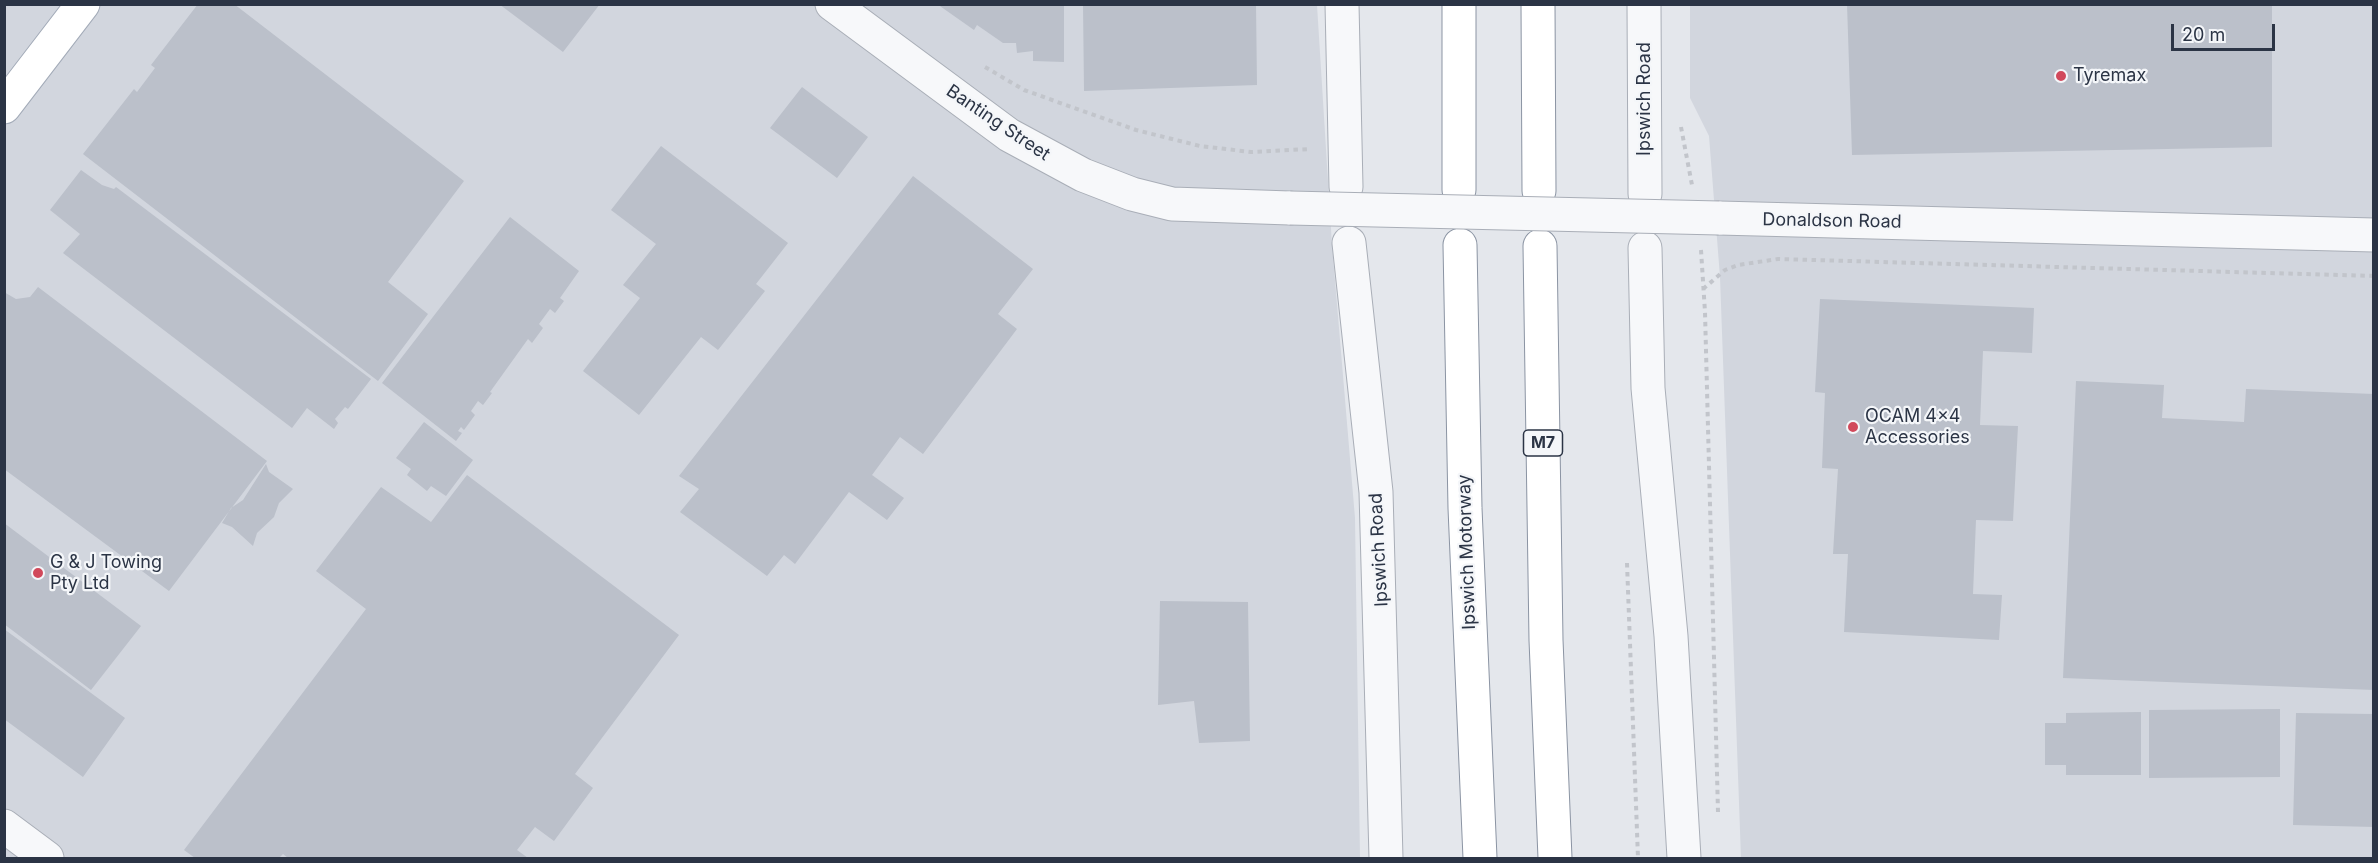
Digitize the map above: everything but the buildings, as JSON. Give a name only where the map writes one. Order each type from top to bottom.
[{"type":"main road","points":[[4,107],[83,4]]},
{"type":"main road","points":[[1459,190],[1460,4]]},
{"type":"main road","points":[[1538,4],[1539,191]]},
{"type":"main road","name":"Ipswich Motorway","points":[[1460,245],[1464,508],[1480,858]]},
{"type":"main road","name":"M7","points":[[1540,246],[1546,640],[1555,858]]},
{"type":"street","name":"Banting Street","points":[[832,4],[1009,135],[1083,176],[1132,194],[1172,204],[1290,208]]},
{"type":"street","points":[[1342,4],[1347,187]]},
{"type":"street","name":"Ipswich Road","points":[[1644,4],[1645,194]]},
{"type":"street","name":"Donaldson Road","points":[[1290,208],[2373,235]]},
{"type":"street","name":"Ipswich Road","points":[[1349,243],[1376,492],[1381,588],[1386,858]]},
{"type":"street","points":[[1645,248],[1648,388],[1672,659],[1684,858]]},
{"type":"street","points":[[4,826],[47,858]]},
{"type":"path","points":[[985,67],[1024,90],[1136,130],[1200,146],[1251,152],[1306,149]]},
{"type":"path","points":[[1701,249],[1719,818]]},
{"type":"path","points":[[1703,289],[1725,270],[1738,264],[1778,259],[2373,276]]},
{"type":"shaded area","points":[[5,5],[1317,5],[1332,245],[1355,518],[1360,858],[5,858]]},
{"type":"shaded area","points":[[1690,5],[2373,5],[2373,858],[1741,858],[1720,277],[1709,136],[1690,98]]},
{"type":"place","name":"Tyremax","points":[[2061,76]]},
{"type":"place","name":"OCAM 4x4 Accessories","points":[[1853,427]]},
{"type":"place","name":"G & J Towing Pty Ltd","points":[[38,573]]}]
